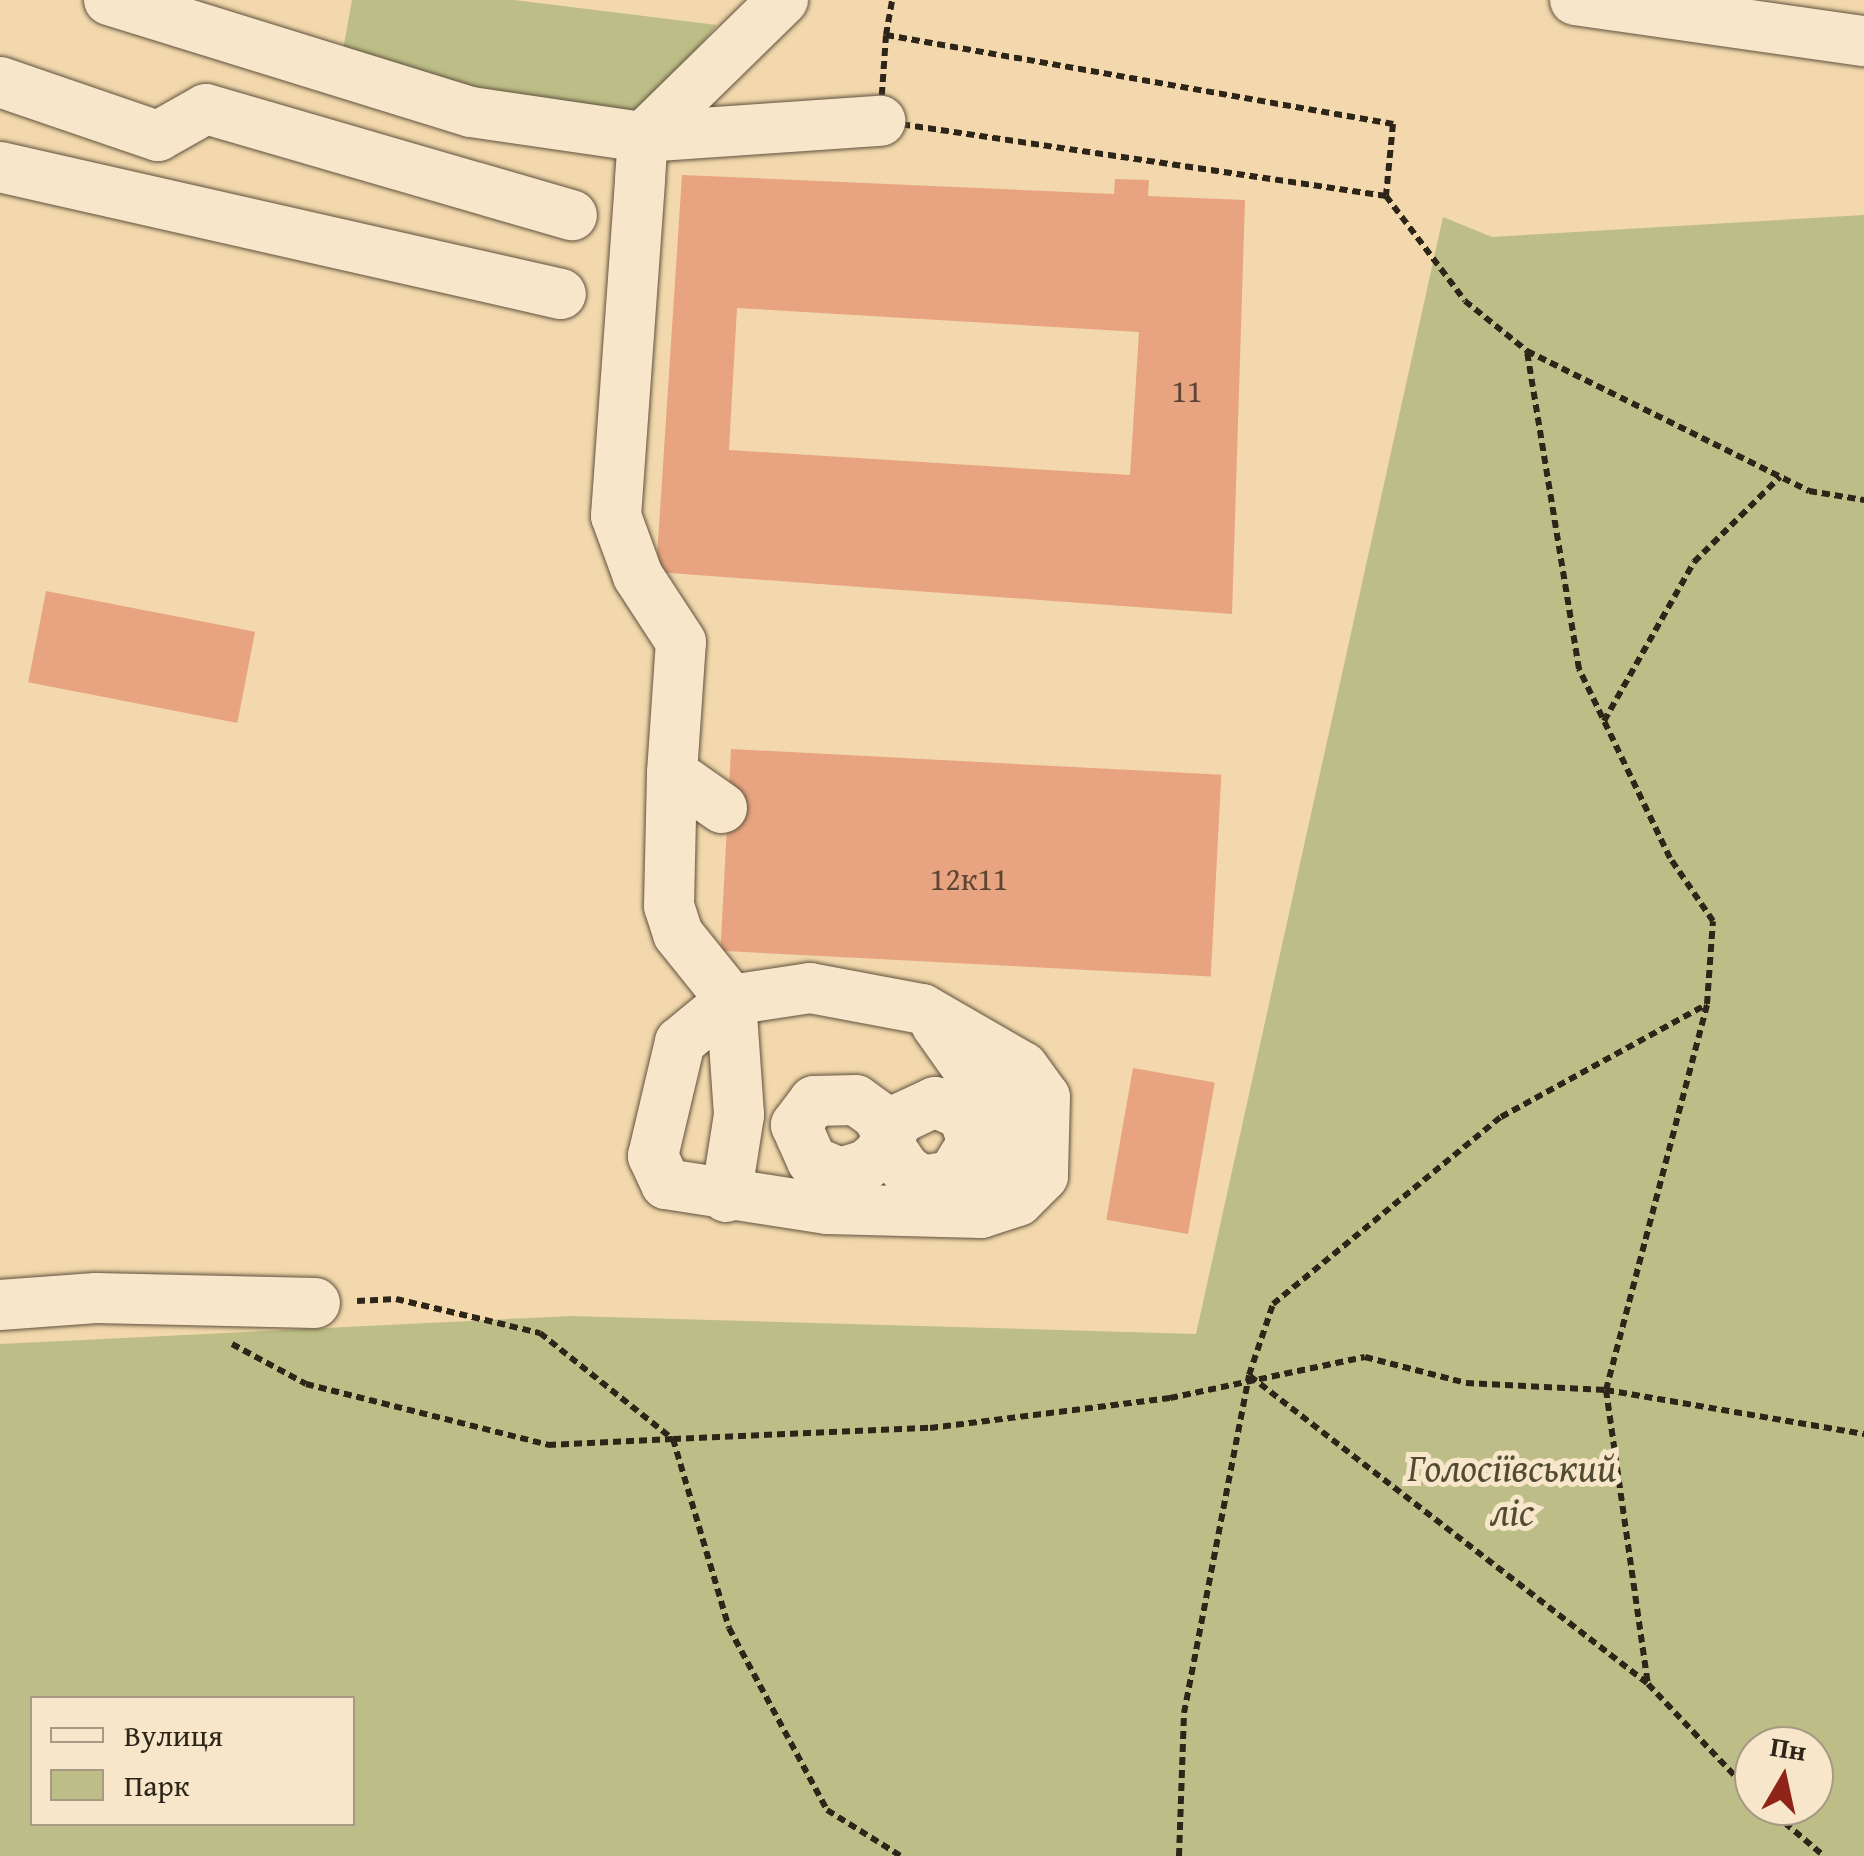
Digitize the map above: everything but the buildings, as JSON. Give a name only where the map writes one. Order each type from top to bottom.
[{"type":"lane","points":[[109,0],[471,112],[644,136],[880,121]]},
{"type":"lane","points":[[726,1197],[739,1115],[730,1000],[678,934],[669,906],[672,773],[681,642],[638,576],[616,516],[644,136],[783,0]]},
{"type":"lane","points":[[1575,0],[1864,41]]},
{"type":"lane","points":[[0,82],[158,136],[206,109],[572,215]]},
{"type":"lane","points":[[0,167],[560,294]]},
{"type":"lane","points":[[672,773],[722,808]]},
{"type":"lane","points":[[810,988],[922,1009],[1023,1066],[1044,1097],[1043,1176],[1018,1201],[981,1213],[726,1197],[666,1184],[653,1156],[680,1042],[730,1000],[810,988]]},
{"type":"lane","points":[[739,1115],[796,1125],[812,1161],[840,1173],[866,1164],[888,1136]]},
{"type":"lane","points":[[0,1306],[315,1303]]},
{"type":"path","points":[[892,0],[880,121],[1386,196]]},
{"type":"path","points":[[886,35],[1393,124],[1386,196],[1465,301],[1527,351],[1780,477],[1864,500]]},
{"type":"path","points":[[1527,351],[1578,669],[1670,858],[1712,921],[1707,1004],[1606,1390],[1648,1684]]},
{"type":"path","points":[[1604,722],[1694,562],[1780,477]]},
{"type":"path","points":[[1179,1856],[1184,1713],[1249,1375],[1273,1304],[1501,1117],[1707,1004]]},
{"type":"path","points":[[315,1303],[396,1298],[540,1333],[673,1439],[729,1628],[827,1810],[901,1856]]},
{"type":"path","points":[[227,1341],[306,1384],[548,1446],[930,1428],[1170,1398],[1249,1375],[1365,1357],[1466,1383],[1606,1390],[1864,1434]]},
{"type":"path","points":[[1249,1375],[1648,1684],[1734,1775]]},
{"type":"path","points":[[1789,1826],[1824,1856]]},
{"type":"green space","points":[[352,0],[514,0],[717,25],[637,118],[341,61]]},
{"type":"green space","name":"Голосіївський ліс","points":[[1864,215],[1864,1856],[0,1856],[0,1344],[571,1316],[1196,1334],[1443,217],[1492,237]]}]
